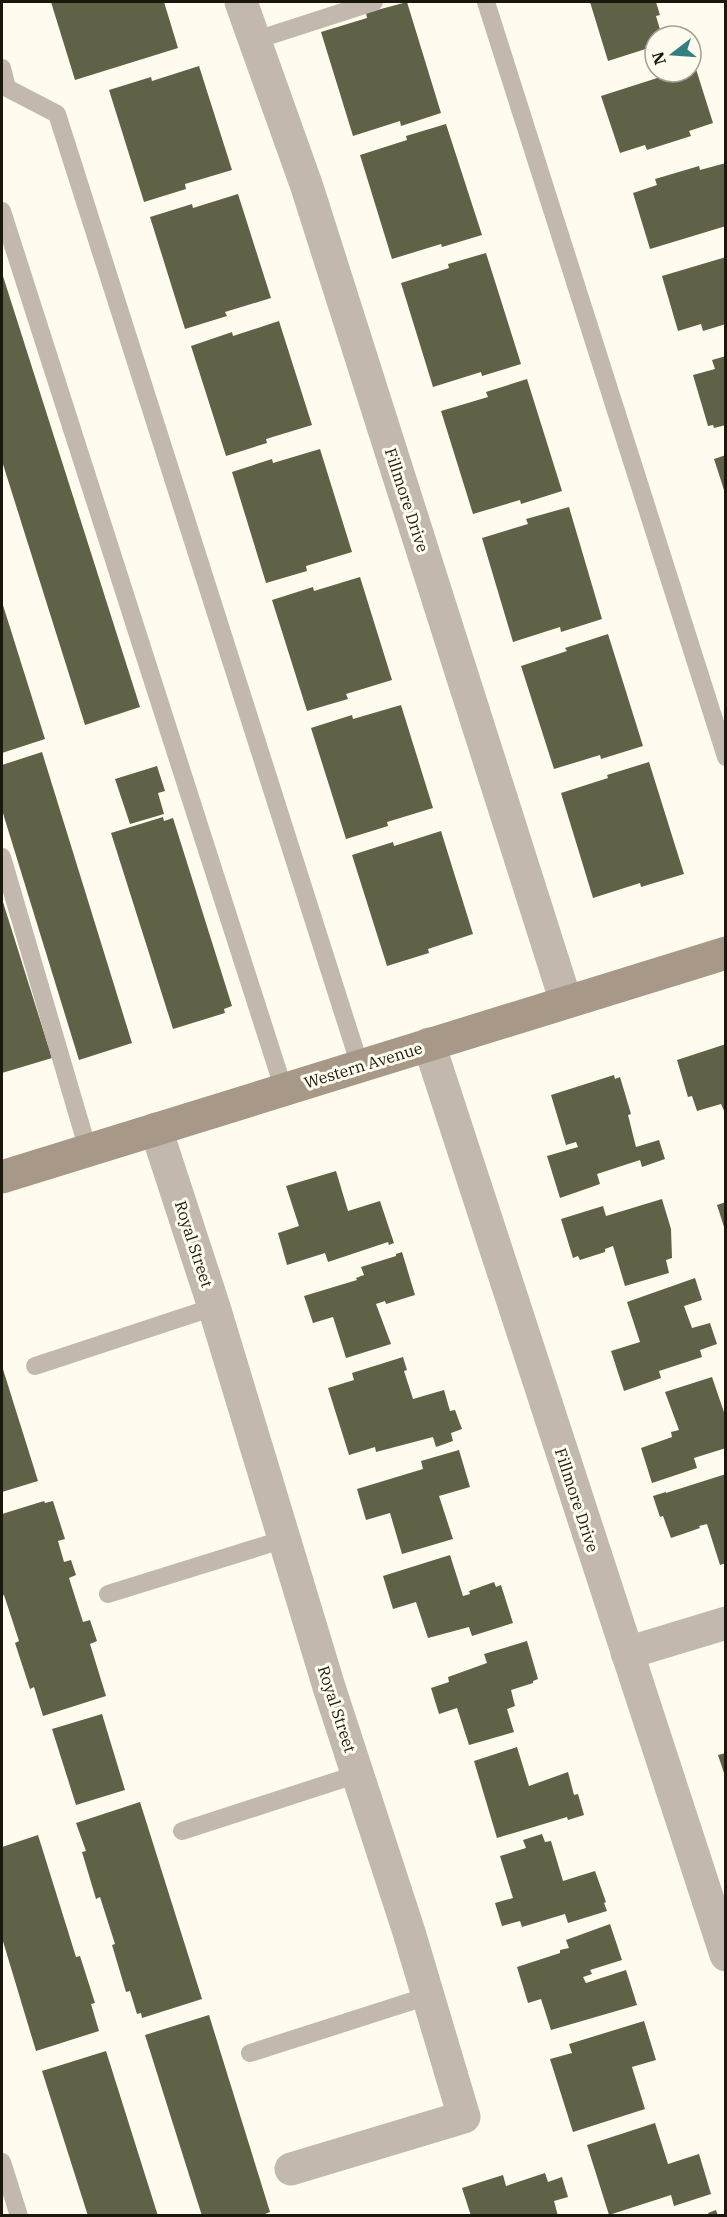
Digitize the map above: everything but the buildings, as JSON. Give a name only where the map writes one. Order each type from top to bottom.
[{"type":"main road","name":"Western Avenue","points":[[2,1177],[726,953]]},
{"type":"street","name":"Fillmore Drive","points":[[241,2],[307,187],[566,1002]]},
{"type":"street","name":"Fillmore Drive","points":[[429,1044],[726,1955]]},
{"type":"street","name":"Royal Street","points":[[156,1129],[214,1307],[464,2117],[291,2169]]},
{"type":"street","points":[[627,1653],[726,1623]]},
{"type":"lane","points":[[256,40],[374,2]]},
{"type":"lane","points":[[486,2],[726,757]]},
{"type":"lane","points":[[2,68],[8,88],[57,114],[360,1066]]},
{"type":"lane","points":[[2,211],[284,1089]]},
{"type":"lane","points":[[2,857],[88,1150]]},
{"type":"lane","points":[[34,1366],[214,1307]]},
{"type":"lane","points":[[108,1594],[285,1539]]},
{"type":"lane","points":[[182,1831],[358,1774]]},
{"type":"lane","points":[[250,2053],[428,1996]]},
{"type":"lane","points":[[2,2162],[19,2216]]}]
